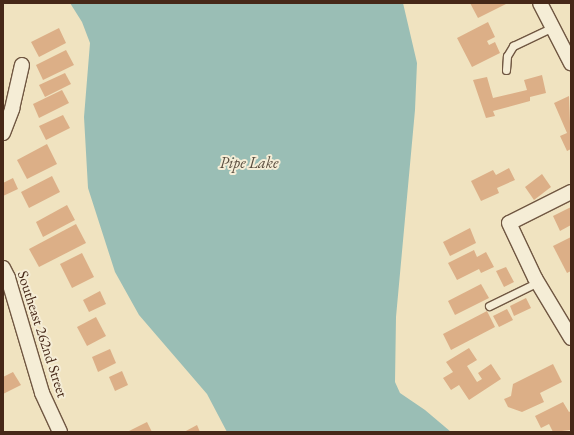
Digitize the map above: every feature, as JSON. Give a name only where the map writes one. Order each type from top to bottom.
[{"type":"street","points":[[540,3],[571,63]]},
{"type":"street","points":[[3,133],[12,109],[22,65]]},
{"type":"street","points":[[571,192],[509,223],[538,282],[571,338]]},
{"type":"street","name":"Southeast 262nd Street","points":[[3,268],[8,278],[42,393],[60,432]]},
{"type":"lane","points":[[506,70],[507,56],[513,46],[553,27]]},
{"type":"lane","points":[[489,306],[538,282]]},
{"type":"water","name":"Pipe Lake","points":[[70,3],[403,3],[417,63],[415,110],[396,317],[395,382],[400,393],[425,410],[451,432],[227,432],[207,394],[139,315],[115,272],[88,188],[84,117],[90,43],[82,22]]},
{"type":"building","points":[[470,3],[508,3],[478,18]]},
{"type":"building","points":[[488,22],[495,37],[487,41],[489,45],[495,42],[500,53],[472,67],[457,38]]},
{"type":"building","points":[[59,28],[66,43],[39,57],[31,42]]},
{"type":"building","points":[[66,50],[74,65],[43,80],[36,65]]},
{"type":"building","points":[[65,73],[71,84],[45,97],[39,85]]},
{"type":"building","points":[[542,75],[546,93],[530,97],[530,101],[493,111],[495,116],[486,118],[473,80],[487,77],[493,98],[527,90],[524,80]]},
{"type":"building","points":[[62,90],[69,103],[39,118],[33,104]]},
{"type":"building","points":[[569,96],[571,149],[567,151],[560,136],[567,133],[554,103]]},
{"type":"building","points":[[63,115],[70,128],[46,140],[39,126]]},
{"type":"building","points":[[47,144],[57,164],[27,179],[17,160]]},
{"type":"building","points":[[509,168],[515,180],[497,188],[499,193],[481,201],[471,181],[493,170],[496,175]]},
{"type":"building","points":[[542,174],[551,187],[534,200],[525,187]]},
{"type":"building","points":[[52,176],[60,192],[29,208],[21,192]]},
{"type":"building","points":[[13,178],[18,189],[3,196],[3,183]]},
{"type":"building","points":[[67,205],[75,220],[43,237],[36,222]]},
{"type":"building","points":[[571,207],[571,225],[560,231],[553,216]]},
{"type":"building","points":[[76,224],[86,243],[39,267],[29,249]]},
{"type":"building","points":[[470,228],[476,243],[450,256],[443,242]]},
{"type":"building","points":[[571,237],[571,271],[567,273],[553,246]]},
{"type":"building","points":[[474,250],[477,257],[486,252],[494,267],[481,273],[479,269],[457,280],[448,263]]},
{"type":"building","points":[[82,253],[94,277],[72,288],[60,264]]},
{"type":"building","points":[[506,267],[514,282],[504,287],[496,271]]},
{"type":"building","points":[[481,284],[489,298],[455,315],[448,301]]},
{"type":"building","points":[[100,291],[106,304],[89,312],[83,300]]},
{"type":"building","points":[[526,298],[531,308],[514,316],[510,306]]},
{"type":"building","points":[[507,309],[513,320],[499,327],[493,316]]},
{"type":"building","points":[[487,311],[495,327],[451,350],[443,334]]},
{"type":"building","points":[[96,317],[106,336],[87,346],[77,327]]},
{"type":"building","points":[[469,348],[477,360],[467,366],[477,382],[482,379],[478,373],[491,364],[501,379],[469,400],[459,385],[451,390],[443,378],[453,372],[446,362]]},
{"type":"building","points":[[110,349],[116,363],[98,372],[92,357]]},
{"type":"building","points":[[553,364],[562,382],[540,393],[544,402],[522,412],[508,407],[504,399],[511,396],[513,384]]},
{"type":"building","points":[[122,371],[128,385],[115,391],[109,377]]},
{"type":"building","points":[[13,372],[21,385],[3,394],[3,377]]},
{"type":"building","points":[[563,402],[569,412],[571,411],[571,430],[553,432],[549,424],[541,428],[535,416]]},
{"type":"building","points":[[147,422],[152,432],[127,432]]},
{"type":"building","points":[[197,425],[200,432],[184,432]]}]
